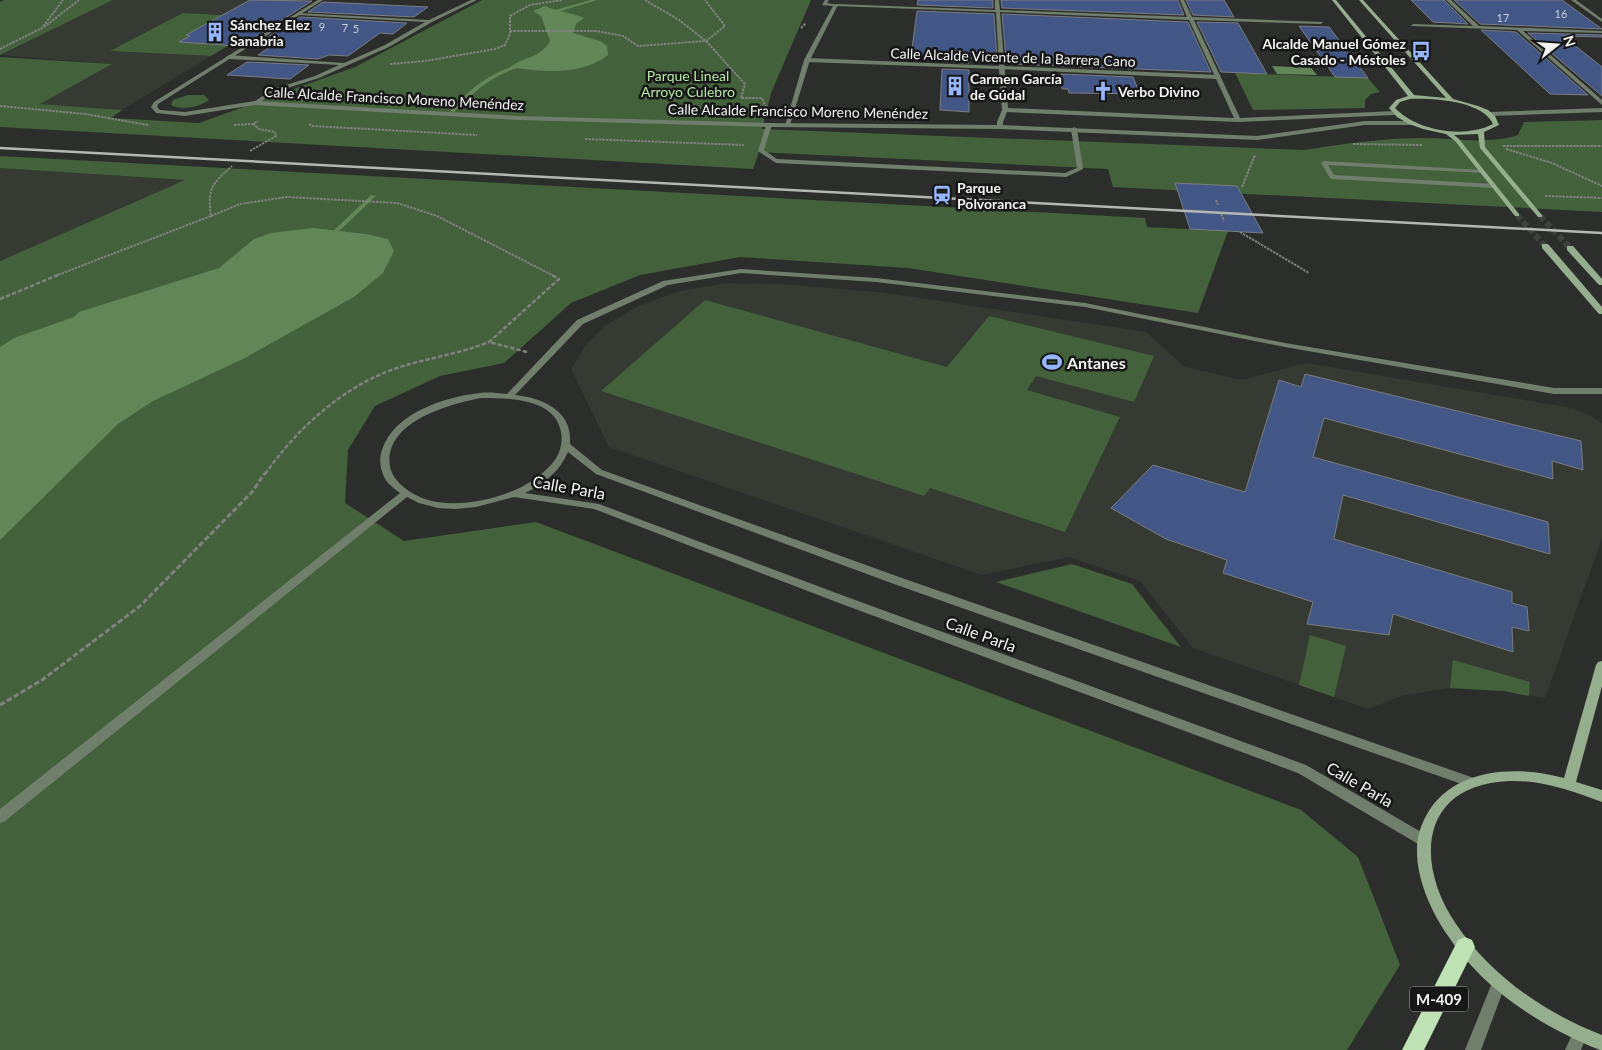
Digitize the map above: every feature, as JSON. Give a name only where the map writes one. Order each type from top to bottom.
[{"type":"highway","name":"M-409","points":[[1413,1050],[1465,947]]},
{"type":"main road","points":[[1334,0],[1412,97]]},
{"type":"main road","points":[[1361,0],[1450,99]]},
{"type":"main road","points":[[1412,97],[1450,99],[1472,105],[1490,114],[1495,119],[1496,125],[1481,132],[1447,132],[1410,123],[1395,113],[1392,108],[1394,103],[1412,97]]},
{"type":"main road","points":[[1447,132],[1462,147],[1517,215]]},
{"type":"main road","points":[[1481,132],[1482,148],[1540,216]]},
{"type":"main road","points":[[1545,246],[1602,312]]},
{"type":"main road","points":[[1570,248],[1602,282]]},
{"type":"main road","points":[[1569,784],[1602,665]]},
{"type":"main road","points":[[1602,796],[1569,784],[1532,776],[1499,776],[1470,782],[1447,795],[1431,814],[1424,840],[1426,872],[1440,909],[1465,947],[1500,983],[1537,1012],[1579,1035],[1602,1043]]},
{"type":"street","points":[[229,57],[321,0]]},
{"type":"street","points":[[255,103],[275,90],[347,64],[387,46],[430,21],[475,0]]},
{"type":"street","points":[[827,0],[824,4],[1321,23]]},
{"type":"street","points":[[997,0],[1005,110],[1000,127]]},
{"type":"street","points":[[1182,0],[1238,120]]},
{"type":"street","points":[[1448,0],[1477,27]]},
{"type":"street","points":[[1572,0],[1602,21]]},
{"type":"street","points":[[788,122],[807,60],[836,5]]},
{"type":"street","points":[[299,14],[430,21]]},
{"type":"street","points":[[1413,25],[1602,32]]},
{"type":"street","points":[[1518,29],[1602,103]]},
{"type":"street","points":[[229,57],[347,64]]},
{"type":"street","name":"Calle Alcalde Francisco Moreno Menéndez","points":[[229,57],[156,103],[154,107],[158,112],[185,114],[255,103],[519,118],[769,125],[788,122],[1074,129],[1257,138],[1365,123],[1410,123]]},
{"type":"street","name":"Calle Alcalde Vicente de la Barrera Cano","points":[[807,60],[1218,77]]},
{"type":"street","points":[[1005,110],[1238,120],[1395,113]]},
{"type":"street","points":[[1490,114],[1602,110]]},
{"type":"street","points":[[769,125],[761,151],[776,161],[1066,175],[1080,169],[1074,129]]},
{"type":"street","points":[[1482,172],[1324,163],[1332,177],[1494,186]]},
{"type":"street","points":[[510,395],[580,322],[666,283],[741,272],[876,280],[1085,305],[1285,346],[1554,391],[1602,392]]},
{"type":"street","points":[[481,395],[510,395],[535,401],[554,412],[566,428],[567,446],[558,464],[540,480],[514,494],[486,502],[455,506],[428,503],[405,494],[389,480],[383,462],[388,444],[403,426],[425,411],[452,401],[481,395]]},
{"type":"street","name":"Calle Parla","points":[[567,446],[600,472],[898,581],[1470,782]]},
{"type":"street","points":[[0,817],[405,494]]},
{"type":"street","name":"Calle Parla","points":[[514,494],[596,506],[843,600],[1302,769],[1424,840]]},
{"type":"street","points":[[1473,1050],[1500,983]]},
{"type":"street","points":[[1573,1050],[1579,1035]]},
{"type":"path","points":[[42,28],[63,0]]},
{"type":"path","points":[[0,49],[42,28],[79,0]]},
{"type":"path","points":[[390,64],[425,61],[495,49],[505,44],[510,31],[510,16],[530,5],[562,0]]},
{"type":"path","points":[[645,0],[678,20],[706,41],[745,84],[741,98],[762,98],[771,119],[788,122]]},
{"type":"path","points":[[510,31],[573,29],[623,36],[638,46],[706,41],[725,26],[705,0]]},
{"type":"path","points":[[0,106],[85,114],[138,126],[157,125]]},
{"type":"path","points":[[225,125],[253,124]]},
{"type":"path","points":[[1353,144],[1462,147]]},
{"type":"path","points":[[1602,146],[1496,146],[1552,163],[1602,186]]},
{"type":"path","points":[[1242,187],[1258,149]]},
{"type":"path","points":[[211,216],[208,194],[211,186],[232,166]]},
{"type":"path","points":[[1522,195],[1602,198]]},
{"type":"path","points":[[0,299],[104,256],[240,204],[287,197],[396,203],[437,216],[559,280],[489,342],[469,350],[396,368],[345,392],[300,431],[246,498],[140,606],[42,680],[0,705]]},
{"type":"path","points":[[1216,200],[1218,205]]},
{"type":"path","points":[[1222,214],[1224,222]]},
{"type":"path","points":[[1240,232],[1309,274]]},
{"type":"path","points":[[489,342],[546,357]]},
{"type":"shaded area","points":[[113,0],[304,0],[274,18],[111,51],[211,56],[122,110],[39,104],[111,64],[0,55]]},
{"type":"shaded area","points":[[545,6],[584,18],[576,24],[573,33],[600,41],[607,46],[608,55],[586,66],[561,71],[510,67],[542,51],[550,41],[541,16],[533,11]]},
{"type":"shaded area","points":[[1272,66],[1311,68],[1317,75],[1277,74]]},
{"type":"shaded area","points":[[0,168],[186,180],[0,261]]},
{"type":"shaded area","points":[[313,228],[366,234],[388,239],[394,251],[383,273],[354,297],[243,359],[153,401],[118,424],[0,540],[0,347],[14,338],[74,317],[79,312],[219,268],[254,239],[271,233]]},
{"type":"shaded area","name":"Antanes","points":[[728,283],[783,284],[887,293],[1146,332],[1185,367],[1242,380],[1305,363],[1572,408],[1587,414],[1602,423],[1602,538],[1545,698],[1504,691],[1450,688],[1402,696],[1368,709],[1193,648],[1140,581],[1068,557],[982,575],[609,447],[571,369],[585,346],[605,326],[638,306],[680,291]]},
{"type":"green space","points":[[4,0],[113,0],[0,55],[0,2]]},
{"type":"green space","name":"Parque Lineal Arroyo Culebro","points":[[482,0],[811,0],[771,93],[762,129],[1304,150],[1393,139],[1495,140],[1518,135],[1524,122],[1602,120],[1602,212],[1113,187],[1108,169],[759,152],[753,169],[0,127],[0,57],[112,64],[40,104],[122,110],[111,118],[199,123],[355,67]]},
{"type":"green space","points":[[183,13],[274,18],[211,56],[110,51]]},
{"type":"green space","points":[[1235,73],[1368,78],[1380,92],[1371,94],[1365,100],[1365,108],[1253,110]]},
{"type":"green space","points":[[188,95],[204,95],[209,100],[200,105],[190,107],[180,108],[171,105],[173,100]]},
{"type":"green space","points":[[0,156],[1145,218],[1147,227],[1228,231],[1198,313],[908,268],[740,257],[640,275],[571,303],[504,363],[440,376],[375,406],[348,450],[345,503],[404,541],[536,522],[1301,810],[1358,857],[1400,965],[1347,1050],[0,1050],[0,261],[185,180],[0,168]]},
{"type":"green space","points":[[705,300],[947,367],[989,316],[1154,356],[1134,402],[1036,376],[1027,390],[1120,417],[1065,532],[930,488],[924,496],[601,391]]},
{"type":"green space","points":[[1072,564],[1132,584],[1181,647],[996,582]]},
{"type":"green space","points":[[1310,635],[1346,646],[1334,697],[1299,685]]},
{"type":"green space","points":[[1453,660],[1530,682],[1529,696],[1504,691],[1450,688]]},
{"type":"building","points":[[250,0],[312,1],[241,46],[179,42],[190,36],[186,35]]},
{"type":"building","points":[[918,0],[993,0],[993,8],[917,5]]},
{"type":"building","points":[[1001,0],[1178,0],[1184,15],[1002,8]]},
{"type":"building","points":[[1186,0],[1224,0],[1234,17],[1193,15]]},
{"type":"building","points":[[1411,0],[1444,0],[1468,24],[1433,22]]},
{"type":"building","points":[[1454,0],[1562,0],[1602,29],[1480,24]]},
{"type":"building","points":[[323,2],[428,7],[414,17],[308,12]]},
{"type":"building","points":[[917,11],[994,14],[997,59],[969,58],[969,63],[943,62],[943,57],[911,56]]},
{"type":"building","points":[[1002,14],[1188,22],[1211,72],[1015,64],[1014,60],[1006,59]]},
{"type":"building","points":[[300,17],[407,23],[393,34],[380,33],[348,56],[329,55],[318,59],[258,55],[270,47],[253,46]]},
{"type":"building","points":[[1197,22],[1238,23],[1267,74],[1221,72]]},
{"type":"building","points":[[1299,26],[1329,27],[1368,78],[1335,77]]},
{"type":"building","points":[[1481,30],[1516,32],[1588,95],[1550,94]]},
{"type":"building","points":[[1528,33],[1602,35],[1602,37],[1563,36],[1602,67],[1602,96]]},
{"type":"building","points":[[247,62],[309,65],[290,79],[227,75]]},
{"type":"building","name":"Carmen García de Gúdal","points":[[942,69],[969,70],[969,112],[940,110]]},
{"type":"building","points":[[1061,74],[1133,77],[1140,94],[1069,93],[1068,89],[1062,89]]},
{"type":"building","points":[[1175,183],[1237,186],[1263,233],[1190,229]]},
{"type":"building","points":[[1305,374],[1581,441],[1583,470],[1552,461],[1553,479],[1324,418],[1313,457],[1548,522],[1550,554],[1343,495],[1334,539],[1512,592],[1512,603],[1527,607],[1529,631],[1512,627],[1513,652],[1393,614],[1389,635],[1307,624],[1313,602],[1223,573],[1227,560],[1166,539],[1111,508],[1153,465],[1245,492],[1279,380],[1301,387]]},
{"type":"waterway","points":[[551,22],[556,11],[595,0]]},
{"type":"waterway","points":[[452,111],[483,82],[501,72],[521,65]]},
{"type":"waterway","points":[[330,237],[373,196]]},
{"type":"tunnel","points":[[1517,215],[1545,246]]},
{"type":"tunnel","points":[[1540,216],[1570,248]]},
{"type":"railway","points":[[0,148],[1602,233]]},
{"type":"place","name":"Sánchez Elez Sanabria","points":[[215,32]]},
{"type":"place","name":"Alcalde Manuel Gómez Casado - Móstoles","points":[[1421,51]]},
{"type":"place","name":"Carmen García de Gúdal","points":[[955,86]]},
{"type":"place","name":"Verbo Divino","points":[[1103,91]]},
{"type":"place","name":"Parque Polvoranca","points":[[942,195]]},
{"type":"place","name":"Antanes","points":[[1052,362]]}]
